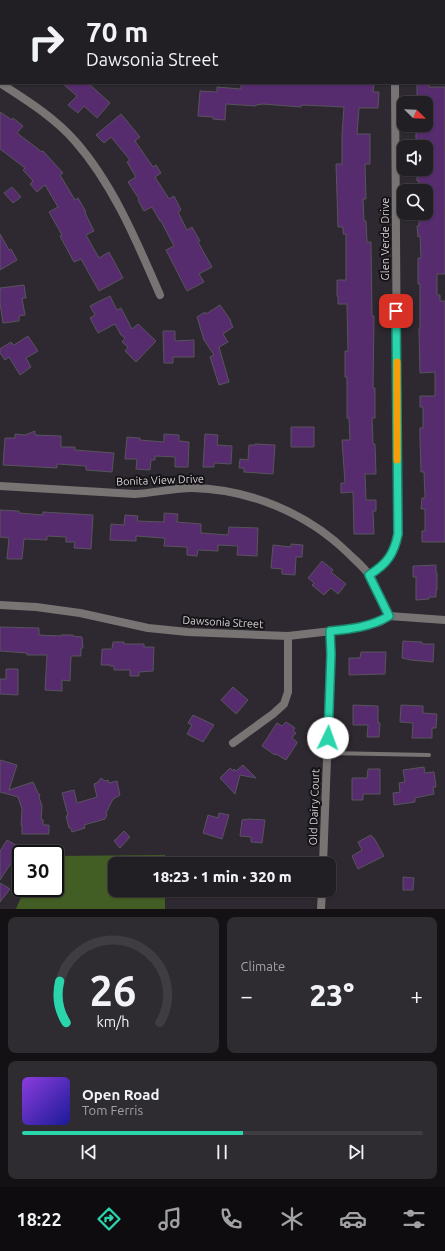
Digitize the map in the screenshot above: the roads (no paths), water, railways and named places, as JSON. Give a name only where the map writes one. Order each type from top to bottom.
[{"type":"street","points":[[2,84],[49,117],[74,140],[95,166],[134,236],[160,295]]},
{"type":"street","name":"Glen Verde Drive","points":[[369,575],[379,569],[389,558],[395,546],[398,534],[395,84]]},
{"type":"street","name":"Bonita View Drive","points":[[0,486],[135,494],[193,488],[232,493],[251,498],[285,510],[316,527],[344,549],[369,575],[389,616]]},
{"type":"street","name":"Dawsonia Street","points":[[0,605],[36,607],[80,613],[148,628],[188,632],[288,636],[349,629],[380,622],[389,616],[445,620]]},
{"type":"street","name":"Old Dairy Court","points":[[323,857],[331,654],[330,631]]},
{"type":"street","points":[[233,743],[273,714],[284,704],[288,692],[288,636]]},
{"type":"street","points":[[321,909],[322,897]]},
{"type":"lane","points":[[327,753],[429,755]]}]
